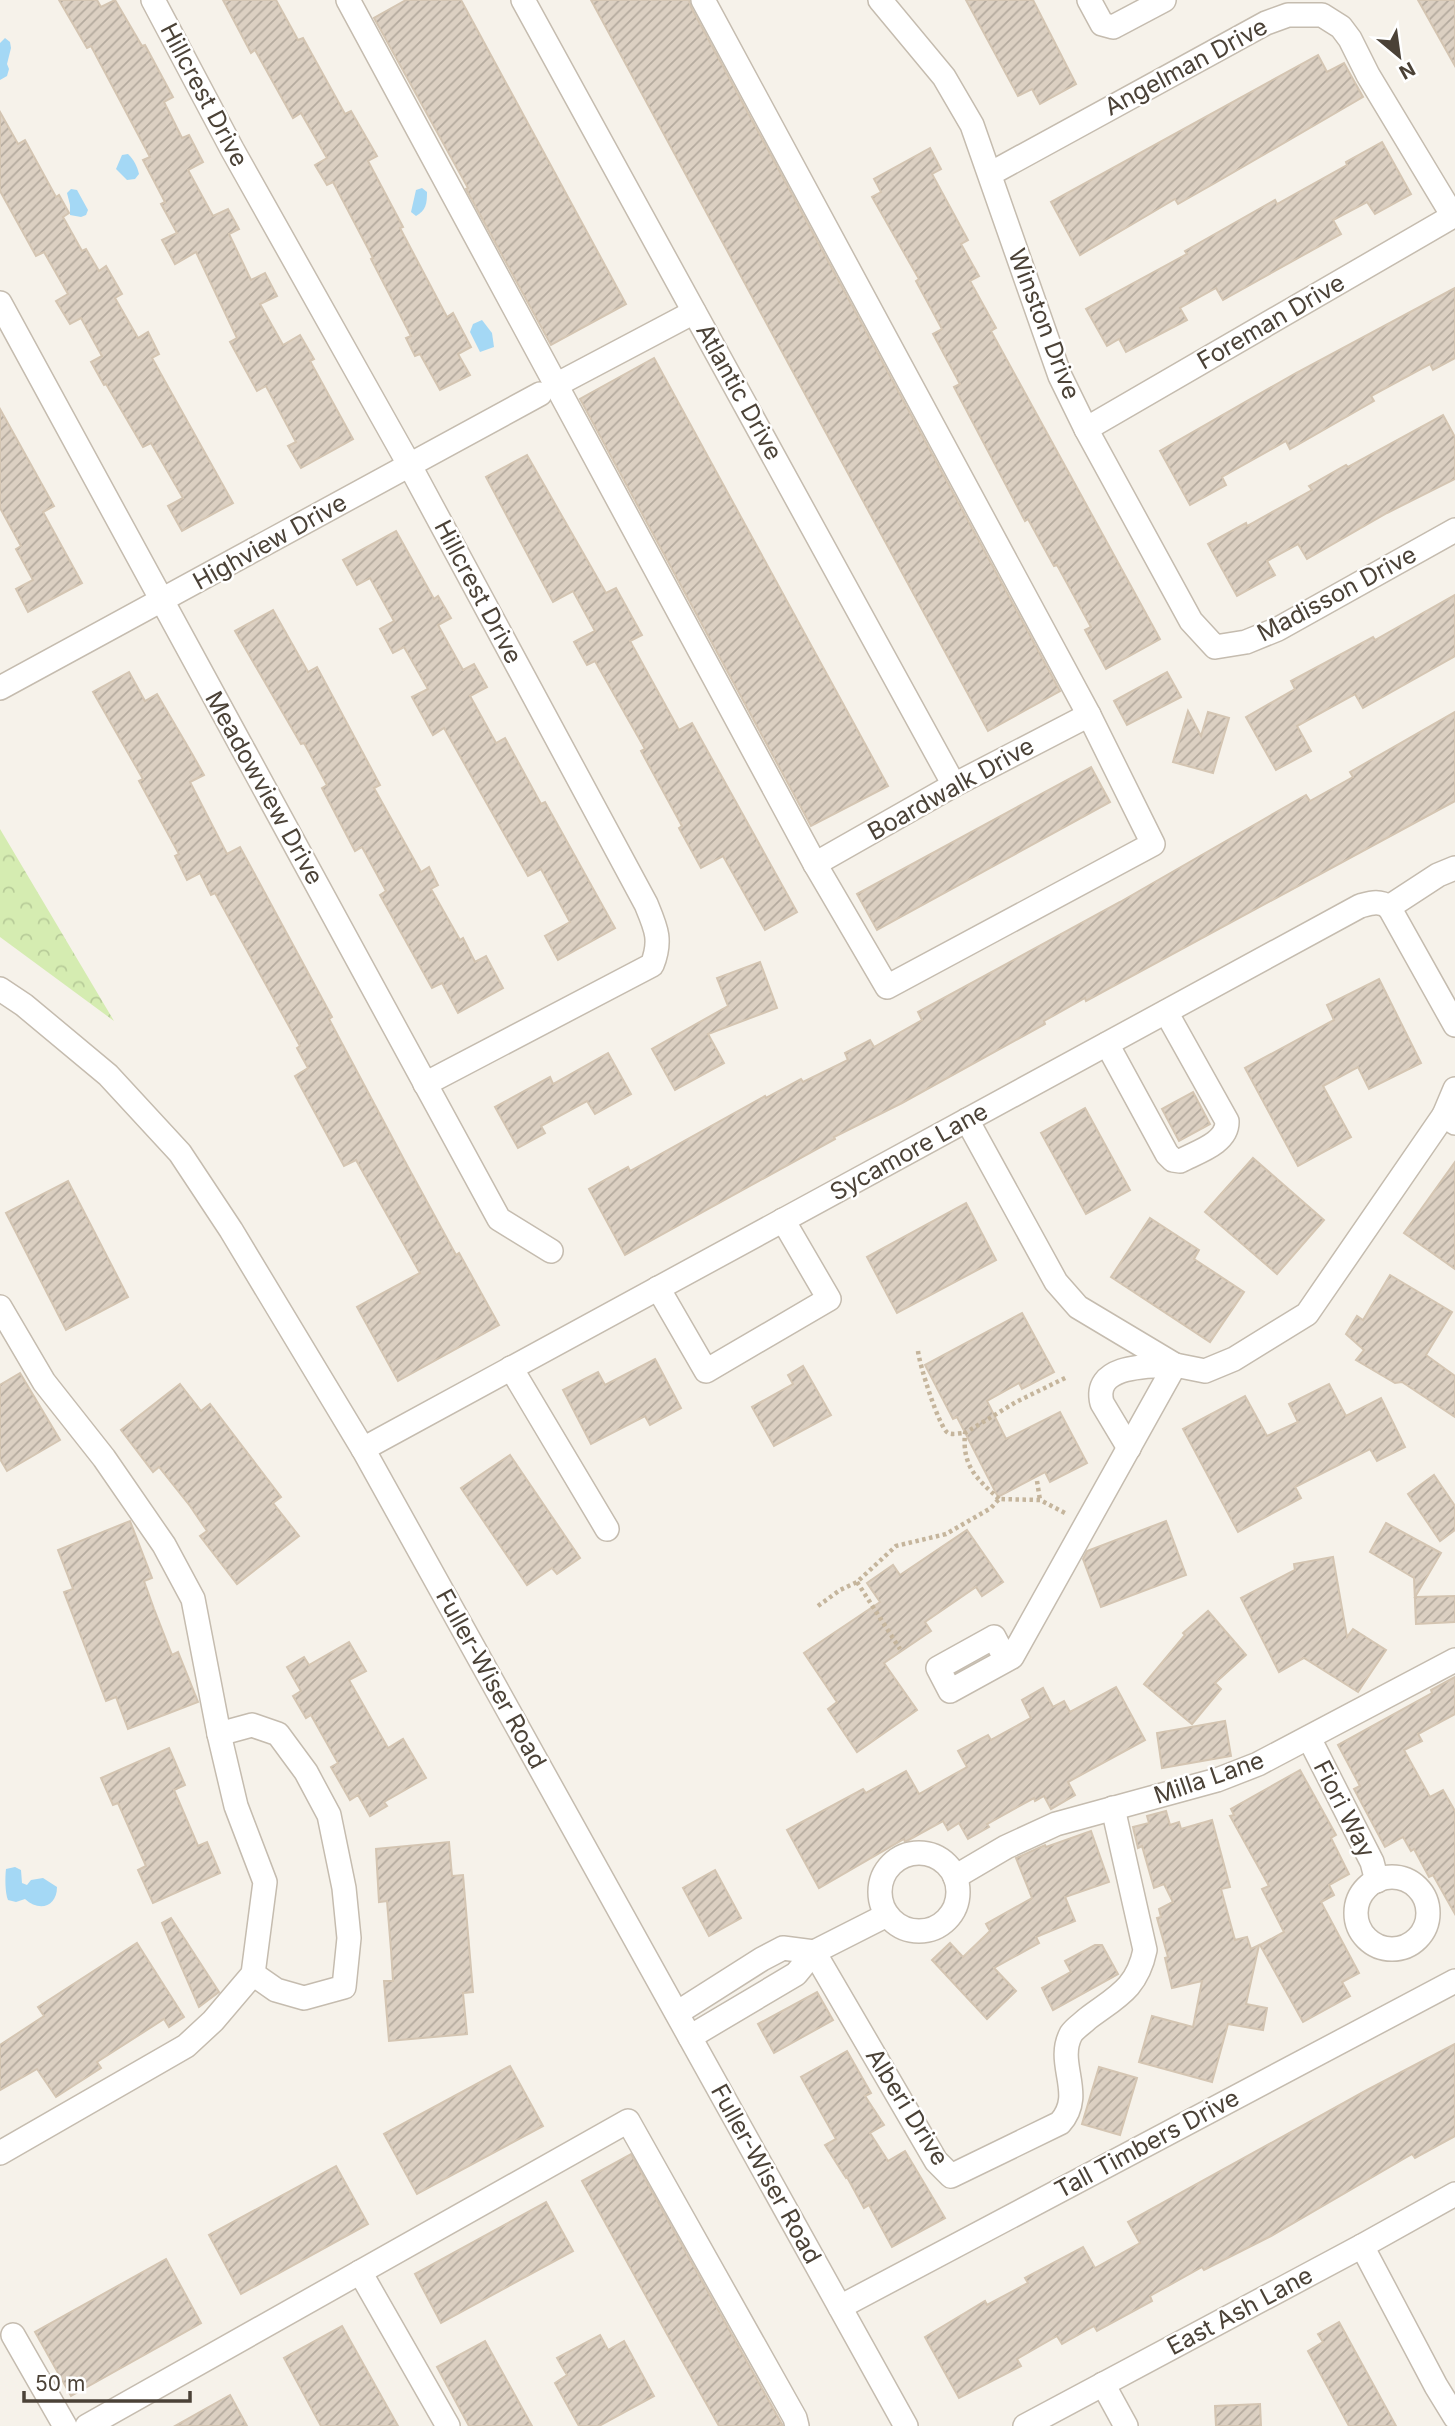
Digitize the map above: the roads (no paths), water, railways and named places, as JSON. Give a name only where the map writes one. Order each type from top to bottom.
[{"type":"street","name":"Hillcrest Drive","points":[[153,0],[232,149],[410,466],[646,904],[657,930],[658,950],[652,965],[425,1084]]},
{"type":"street","name":"Atlantic Drive","points":[[523,0],[954,785]]},
{"type":"street","points":[[355,3],[548,390],[887,987],[1153,844],[1089,715],[704,0]]},
{"type":"street","name":"Winston Drive","points":[[880,0],[944,76],[972,125],[1060,376],[1191,621],[1215,647]]},
{"type":"street","points":[[1089,0],[1102,24],[1113,27],[1164,0]]},
{"type":"street","name":"Angelman Drive","points":[[990,174],[1266,23],[1288,15],[1322,15],[1341,27],[1350,39],[1368,75],[1454,216]]},
{"type":"street","name":"Foreman Drive","points":[[1086,429],[1454,216]]},
{"type":"street","name":"Meadowview Drive","points":[[0,303],[499,1220],[551,1251]]},
{"type":"street","name":"Highview Drive","points":[[0,688],[694,312]]},
{"type":"street","name":"Madisson Drive","points":[[1215,647],[1246,642],[1278,629],[1455,530]]},
{"type":"street","name":"Boardwalk Drive","points":[[815,864],[954,785],[1089,715]]},
{"type":"street","name":"Sycamore Lane","points":[[363,1449],[1360,906],[1383,902],[1389,906],[1438,875],[1455,868]]},
{"type":"street","points":[[1389,906],[1455,1025]]},
{"type":"street","name":"Fuller-Wiser Road","points":[[0,989],[24,1005],[108,1075],[180,1153],[231,1230],[363,1449],[906,2426]]},
{"type":"street","points":[[1107,1044],[1167,1154],[1173,1160],[1180,1161],[1222,1138],[1227,1131],[1227,1121],[1167,1012]]},
{"type":"street","points":[[1129,1448],[1102,1403],[1102,1384],[1114,1373],[1143,1366],[1175,1365],[1205,1371],[1234,1359],[1307,1314],[1449,1119],[1455,1089]]},
{"type":"street","points":[[967,1120],[1056,1282],[1078,1307],[1175,1365]]},
{"type":"street","points":[[658,1288],[706,1371],[829,1299],[783,1220]]},
{"type":"street","points":[[0,1307],[7,1335],[104,1458],[164,1545],[193,1599],[236,1807],[265,1882],[253,1975],[213,2021],[186,2046],[0,2153]]},
{"type":"street","points":[[1006,1660],[1012,1657],[1175,1365]]},
{"type":"street","points":[[511,1368],[607,1529]]},
{"type":"street","name":"Milla Lane","points":[[955,1877],[1006,1847],[1056,1824],[1217,1780],[1258,1764],[1455,1660]]},
{"type":"street","points":[[219,1734],[252,1725],[278,1734],[306,1772],[329,1815],[344,1888],[349,1938],[344,1987],[304,1998],[276,1990],[253,1975]]},
{"type":"street","name":"Fiori Way","points":[[1309,1738],[1372,1862],[1377,1881]]},
{"type":"street","name":"Alberi Drive","points":[[814,1952],[936,2161],[951,2176],[1060,2123],[1068,2114],[1071,2105],[1066,2046],[1073,2031],[1132,1984],[1141,1969],[1145,1950],[1113,1808]]},
{"type":"street","points":[[929,1854],[940,1858],[949,1866],[955,1877],[958,1898],[948,1917],[940,1924],[912,1930],[894,1922],[882,1904],[882,1880],[895,1861],[905,1855],[929,1854]]},
{"type":"street","points":[[690,2037],[796,1974],[814,1952],[887,1914]]},
{"type":"street","points":[[677,2013],[783,1948],[814,1952]]},
{"type":"street","name":"Tall Timbers Drive","points":[[840,2307],[1455,1981]]},
{"type":"street","points":[[87,2426],[628,2121],[795,2418],[797,2426]]},
{"type":"street","name":"East Ash Lane","points":[[1025,2426],[1455,2194]]},
{"type":"street","points":[[1362,2246],[1455,2417]]},
{"type":"street","points":[[360,2272],[448,2426]]},
{"type":"street","points":[[13,2335],[65,2426]]},
{"type":"street","points":[[1103,2384],[1126,2426]]},
{"type":"water","points":[[5,38],[10,42],[11,48],[7,64],[9,69],[7,76],[0,80],[0,43]]},
{"type":"water","points":[[128,154],[139,174],[135,179],[127,180],[116,169],[122,155]]},
{"type":"water","points":[[422,188],[427,192],[426,203],[416,216],[411,212],[416,190]]},
{"type":"water","points":[[71,189],[77,190],[88,210],[86,215],[70,215],[67,193]]},
{"type":"water","points":[[482,320],[492,333],[494,347],[480,352],[470,332],[473,324]]},
{"type":"water","points":[[15,1867],[21,1870],[22,1883],[27,1885],[31,1880],[43,1878],[57,1887],[51,1903],[41,1906],[25,1899],[16,1902],[8,1900],[6,1869]]}]
